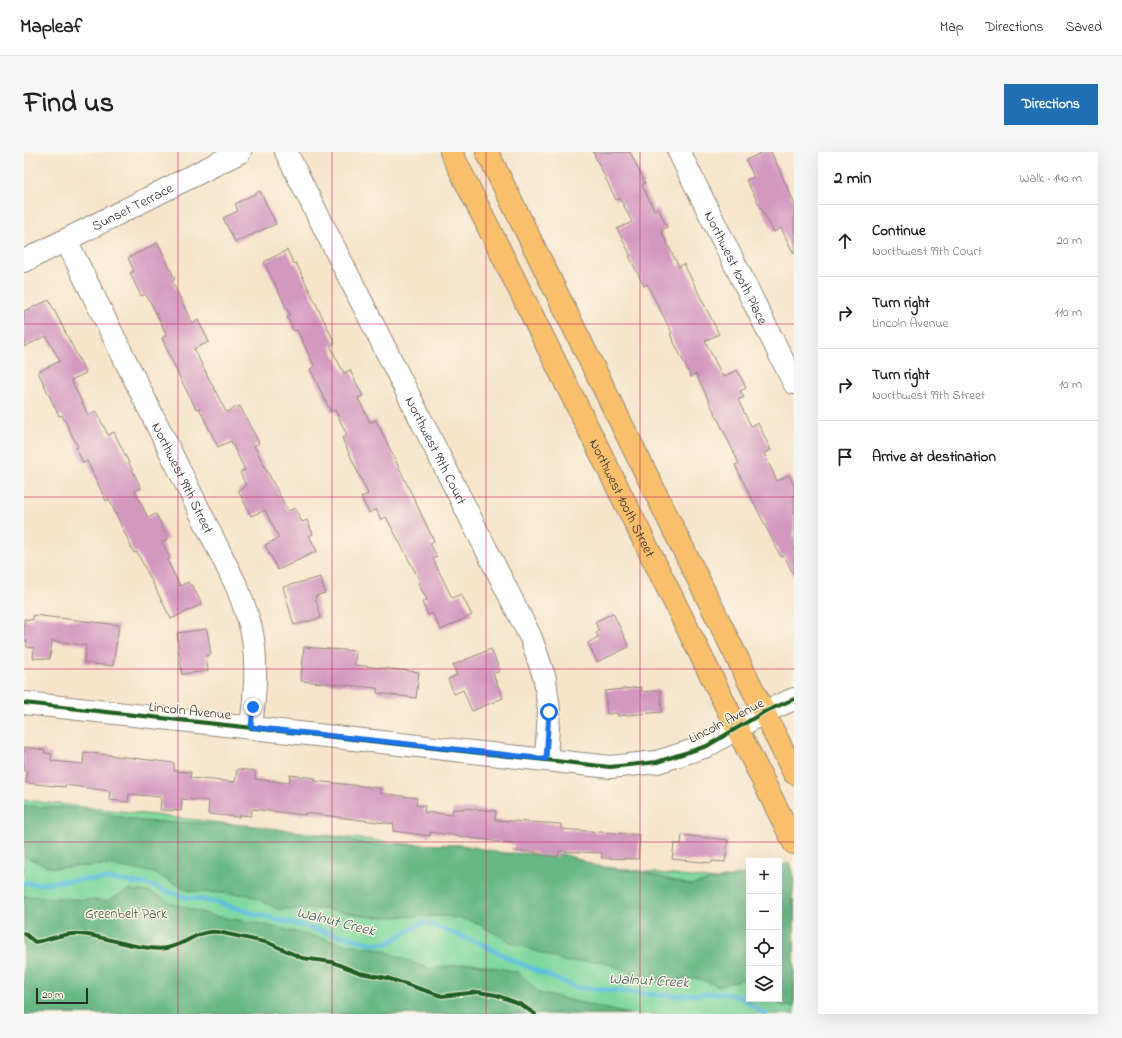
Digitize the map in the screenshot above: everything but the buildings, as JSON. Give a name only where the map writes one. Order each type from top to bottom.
[{"type":"main road","name":"Northwest 100th Street","points":[[451,152],[794,843]]},
{"type":"main road","points":[[487,152],[794,773]]},
{"type":"street","name":"Sunset Terrace","points":[[24,261],[240,152]]},
{"type":"street","name":"Northwest 99th Court","points":[[286,152],[531,638],[545,679],[549,712],[546,759]]},
{"type":"street","name":"Northwest 100th Place","points":[[679,152],[794,383]]},
{"type":"street","name":"Northwest 99th Street","points":[[66,240],[237,587],[251,628],[254,649],[255,684],[251,727]]},
{"type":"street","name":"Lincoln Avenue","points":[[24,703],[610,767],[657,762],[706,746],[764,712],[794,698]]},
{"type":"green space","name":"Greenbelt Park","points":[[24,800],[726,881],[746,886],[746,1002],[782,1002],[782,897],[794,900],[794,1014],[24,1014]]},
{"type":"green space","points":[[24,807],[87,809],[139,821],[247,825],[316,834],[374,845],[462,845],[504,853],[564,854],[602,868],[642,872],[690,885],[746,874],[746,978],[719,986],[695,978],[660,982],[601,961],[566,962],[508,941],[475,922],[446,916],[373,917],[325,909],[278,909],[249,895],[189,891],[152,872],[106,865],[52,868],[24,856]]},
{"type":"green space","points":[[789,863],[794,877],[792,903],[794,905],[794,1006],[783,1007],[777,1002],[782,1002],[782,865]]},
{"type":"green space","points":[[129,890],[151,892],[173,904],[214,916],[256,923],[346,944],[379,949],[429,969],[471,963],[518,972],[539,993],[629,1014],[24,1014],[24,896],[107,901]]},
{"type":"waterway","name":"Walnut Creek","points":[[24,883],[39,884],[73,880],[109,879],[146,884],[185,897],[220,903],[255,914],[374,944],[388,943],[424,922],[484,945],[512,960],[575,987],[672,996],[720,993],[741,997],[762,1013],[766,1014]]},
{"type":"cycle path","points":[[24,703],[610,767],[657,762],[707,746],[764,712],[794,699]]},
{"type":"cycle path","points":[[24,933],[35,942],[68,934],[80,934],[157,949],[174,946],[205,933],[218,932],[269,943],[302,958],[332,962],[360,973],[387,978],[442,996],[478,992],[496,995],[520,1004],[535,1014]]},
{"type":"route","points":[[253,707],[251,727],[546,759],[549,712]]}]
